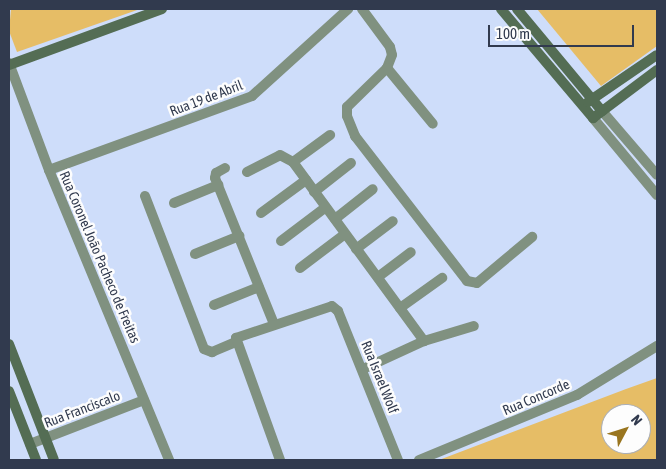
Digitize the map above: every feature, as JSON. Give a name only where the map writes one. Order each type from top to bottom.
[{"type":"main road","points":[[9,64],[162,9]]},
{"type":"main road","points":[[501,9],[592,118],[657,70]]},
{"type":"main road","points":[[517,9],[602,111]]},
{"type":"main road","points":[[583,106],[657,55]]},
{"type":"main road","points":[[9,344],[54,460]]},
{"type":"main road","points":[[9,391],[36,460]]},
{"type":"street","name":"Rua 19 de Abril","points":[[49,170],[252,96],[348,9]]},
{"type":"street","points":[[362,9],[383,36],[392,55],[387,68],[352,100],[346,116],[349,126],[467,281],[477,283],[532,236]]},
{"type":"street","name":"Rua Coronel João Pacheco de Freitas","points":[[9,64],[49,170],[169,460]]},
{"type":"street","points":[[387,68],[433,124]]},
{"type":"street","points":[[602,111],[657,175]]},
{"type":"street","points":[[592,118],[657,195]]},
{"type":"street","points":[[293,162],[330,135]]},
{"type":"street","points":[[247,172],[280,155],[293,162],[424,341]]},
{"type":"street","points":[[314,192],[351,163]]},
{"type":"street","points":[[145,196],[204,349],[212,352],[274,324],[218,185],[216,173],[225,168]]},
{"type":"street","points":[[261,212],[306,180]]},
{"type":"street","points":[[174,203],[218,185]]},
{"type":"street","points":[[334,219],[373,189]]},
{"type":"street","points":[[281,241],[326,207]]},
{"type":"street","points":[[356,248],[393,221]]},
{"type":"street","points":[[300,268],[346,234]]},
{"type":"street","points":[[194,254],[239,236]]},
{"type":"street","points":[[378,277],[411,252]]},
{"type":"street","points":[[400,308],[442,278]]},
{"type":"street","points":[[214,305],[259,287]]},
{"type":"street","name":"Rua Israel Wolf","points":[[274,324],[334,306],[363,369],[398,460]]},
{"type":"street","points":[[363,369],[424,341],[474,326]]},
{"type":"street","points":[[236,340],[280,460]]},
{"type":"street","name":"Rua Concorde","points":[[419,460],[577,395],[657,346]]},
{"type":"street","name":"Rua Franciscalo","points":[[30,444],[144,400]]},
{"type":"shaded area","points":[[11,9],[140,9],[17,52],[9,31]]},
{"type":"shaded area","points":[[537,9],[657,9],[657,46],[601,86]]},
{"type":"shaded area","points":[[657,378],[657,460],[439,460],[626,389]]}]
